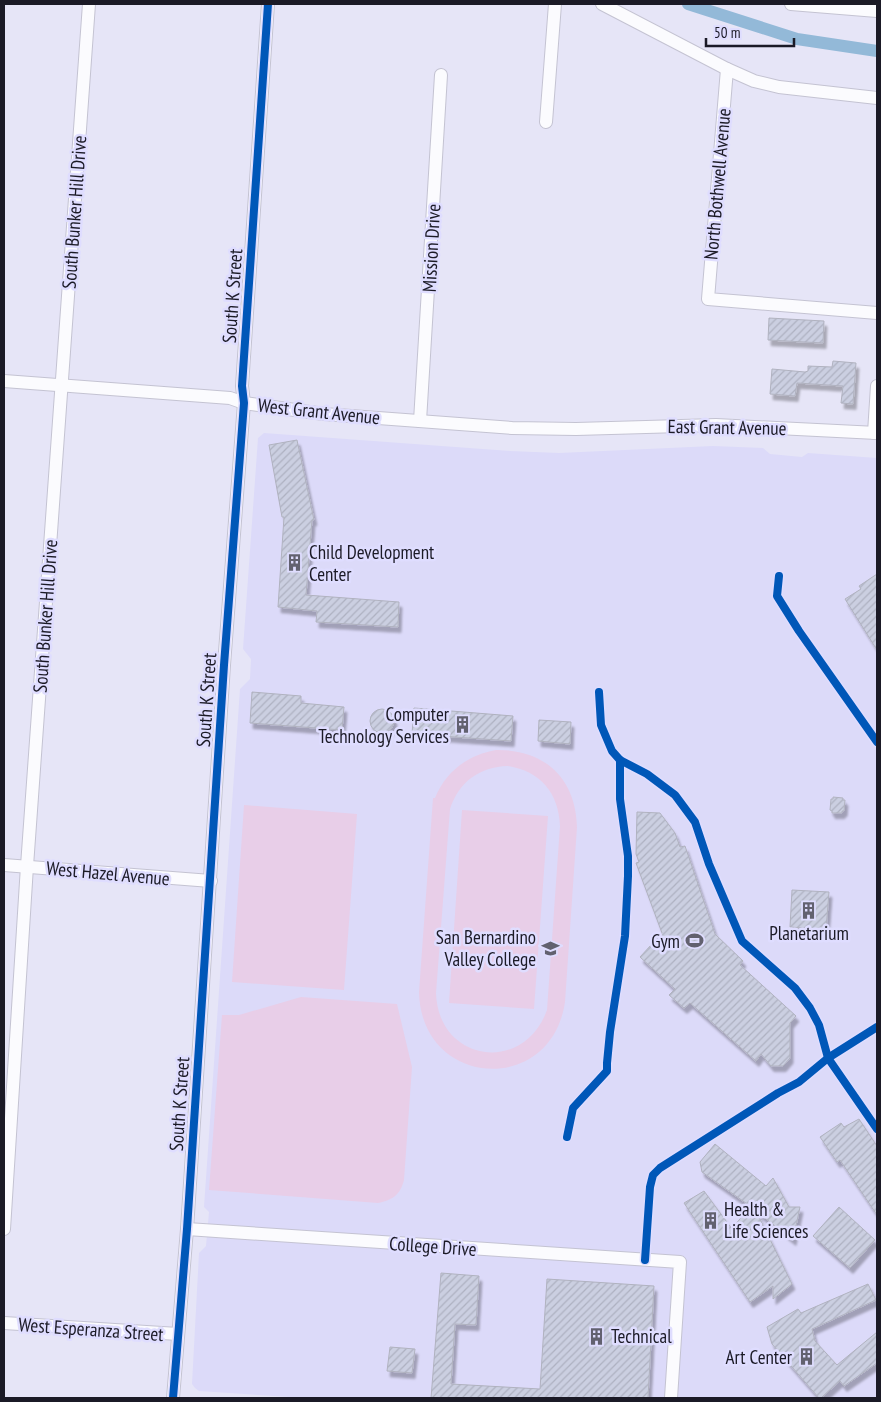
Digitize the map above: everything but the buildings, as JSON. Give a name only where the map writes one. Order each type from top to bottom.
[{"type":"street","name":"South Bunker Hill Drive","points":[[4,1229],[27,866],[89,4]]},
{"type":"street","name":"South K Street","points":[[173,1398],[187,1229],[225,655],[244,403],[242,386],[268,4]]},
{"type":"street","points":[[546,122],[555,4]]},
{"type":"street","points":[[602,4],[754,81],[779,88],[877,98]]},
{"type":"street","points":[[791,4],[877,11]]},
{"type":"street","name":"North Bothwell Avenue","points":[[727,69],[708,299],[877,314]]},
{"type":"street","name":"Mission Drive","points":[[420,421],[441,75]]},
{"type":"street","name":"West Grant Avenue","points":[[4,381],[230,398],[244,403],[324,414],[512,428],[576,429]]},
{"type":"street","points":[[876,433],[877,386]]},
{"type":"street","name":"East Grant Avenue","points":[[576,429],[716,425],[876,433]]},
{"type":"street","name":"West Hazel Avenue","points":[[4,865],[211,881]]},
{"type":"street","name":"College Drive","points":[[187,1229],[680,1262],[671,1398]]},
{"type":"street","name":"West Esperanza Street","points":[[4,1323],[178,1334]]},
{"type":"shaded area","name":"San Bernardino Valley College","points":[[264,433],[559,453],[713,446],[763,448],[770,454],[802,457],[808,453],[877,458],[877,1398],[305,1398],[199,1391],[192,1384],[199,1253],[206,1246],[209,1212],[204,1207],[240,689],[250,679],[251,659],[243,649],[258,438]]},
{"type":"shaded area","points":[[496,750],[514,751],[543,761],[554,770],[564,781],[571,795],[577,827],[565,1002],[555,1033],[537,1054],[513,1066],[488,1069],[462,1062],[441,1047],[425,1024],[419,992],[433,798],[435,798],[452,772],[467,760]],"holes":[[[508,766],[538,778],[546,786],[552,794],[559,814],[560,826],[547,1010],[536,1031],[520,1044],[502,1051],[484,1052],[466,1046],[451,1034],[440,1016],[436,993],[450,809],[459,791],[479,773],[498,767]]]},
{"type":"shaded area","points":[[244,805],[357,814],[344,990],[232,982]]},
{"type":"shaded area","points":[[462,810],[548,816],[534,1009],[449,1003]]},
{"type":"shaded area","points":[[301,997],[397,1004],[412,1067],[404,1180],[398,1193],[388,1200],[378,1203],[209,1190],[222,1015],[239,1015]]},
{"type":"waterway","points":[[688,4],[797,39],[877,51]]},
{"type":"cycle path","points":[[173,1398],[187,1229],[224,665],[244,403],[242,386],[268,4]]},
{"type":"cycle path","points":[[779,576],[777,596],[799,631],[877,742]]},
{"type":"cycle path","points":[[599,692],[601,725],[612,751],[620,760],[647,774],[675,795],[695,822],[709,864],[742,941],[795,988],[810,1008],[819,1025],[828,1058],[877,1129]]},
{"type":"cycle path","points":[[567,1137],[573,1108],[607,1071],[610,1032],[625,936],[628,876],[628,856],[620,799],[620,760]]},
{"type":"cycle path","points":[[645,1260],[650,1187],[653,1175],[660,1168],[778,1093],[799,1082],[828,1058],[877,1027]]},
{"type":"place","name":"Child Development Center","points":[[295,563]]},
{"type":"place","name":"Computer Technology Services","points":[[463,725]]},
{"type":"place","name":"Planetarium","points":[[809,910]]},
{"type":"place","name":"Gym","points":[[694,941]]},
{"type":"place","name":"San Bernardino Valley College","points":[[550,948]]},
{"type":"place","name":"Health & Life Sciences","points":[[710,1220]]},
{"type":"place","name":"Technical","points":[[597,1336]]},
{"type":"place","name":"Art Center","points":[[806,1357]]}]
